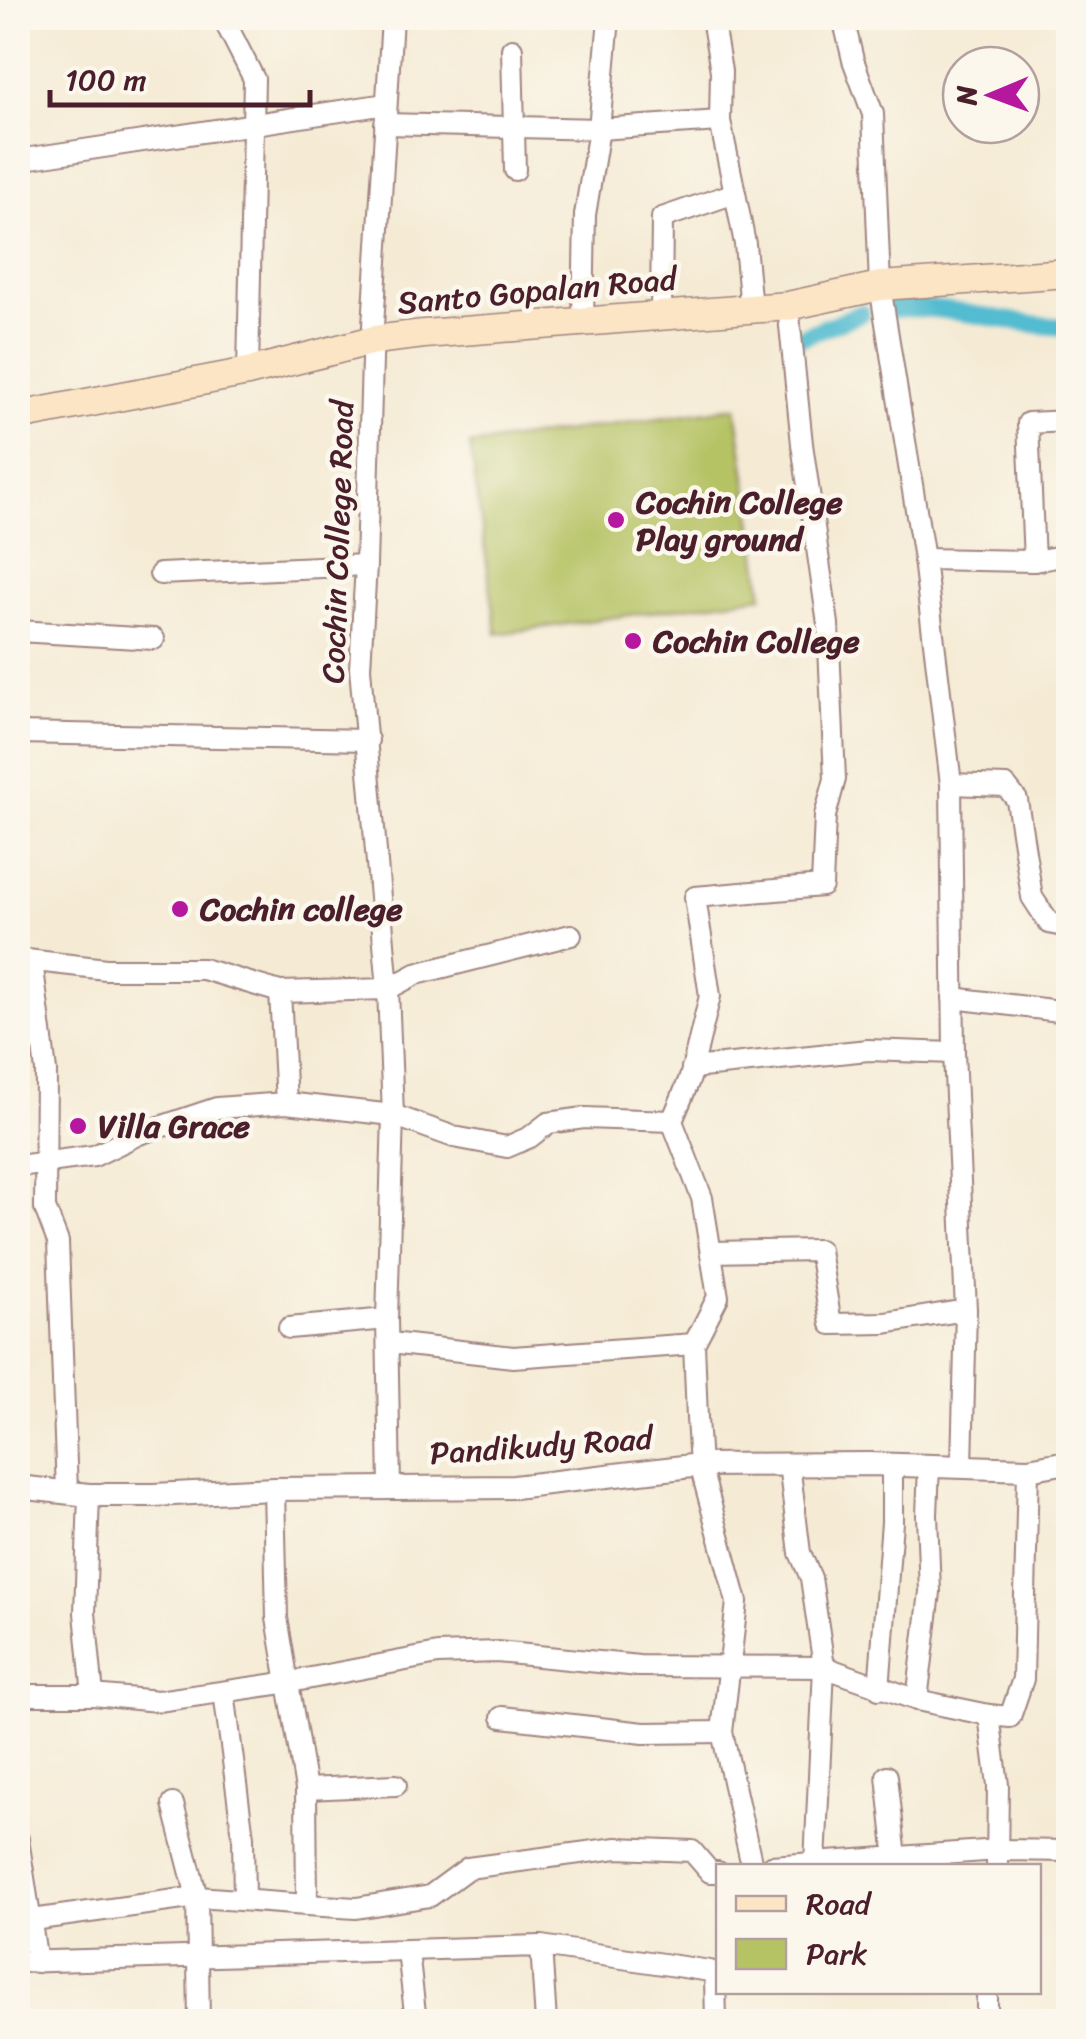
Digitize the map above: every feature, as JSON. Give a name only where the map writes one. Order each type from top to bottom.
[{"type":"main road","name":"Santo Gopalan Road","points":[[18,416],[248,372],[374,340],[788,306],[880,286],[1068,273]]},
{"type":"street","points":[[223,18],[254,79],[248,372]]},
{"type":"street","name":"Cochin College Road","points":[[390,1488],[387,1320],[393,1116],[388,989],[360,668],[392,18]]},
{"type":"street","points":[[583,320],[585,215],[599,130],[609,18]]},
{"type":"street","points":[[712,18],[721,71],[720,121],[745,244],[750,308]]},
{"type":"street","points":[[842,18],[872,114],[880,286],[924,559],[951,784],[952,998],[966,1310],[962,1465]]},
{"type":"street","points":[[512,50],[515,170]]},
{"type":"street","points":[[18,160],[254,125],[386,114],[514,127],[599,130],[720,121]]},
{"type":"street","points":[[661,316],[662,218],[735,193]]},
{"type":"street","points":[[752,1864],[722,1732],[737,1602],[700,1466],[694,1344],[718,1296],[702,1198],[672,1121],[692,1068],[710,996],[695,897],[822,886],[825,816],[834,779],[828,624],[802,444],[788,306]]},
{"type":"street","points":[[1034,560],[1028,423],[1068,422]]},
{"type":"street","points":[[924,559],[1034,560],[1068,555]]},
{"type":"street","points":[[160,574],[366,566]]},
{"type":"street","points":[[18,631],[154,639]]},
{"type":"street","points":[[18,733],[368,740]]},
{"type":"street","points":[[951,784],[1006,786],[1017,800],[1032,897],[1049,924],[1068,927]]},
{"type":"street","points":[[92,1695],[58,1242],[45,1208],[46,1071],[24,960],[106,970],[203,968],[280,992],[388,989],[416,974],[572,934]]},
{"type":"street","points":[[280,992],[286,1103]]},
{"type":"street","points":[[952,998],[1068,1012]]},
{"type":"street","points":[[692,1068],[868,1050],[954,1053]]},
{"type":"street","points":[[18,1166],[94,1156],[139,1134],[217,1108],[286,1103],[393,1116],[454,1137],[508,1147],[530,1138],[548,1123],[584,1118],[672,1121]]},
{"type":"street","points":[[711,1252],[819,1250],[832,1324],[885,1324],[966,1310]]},
{"type":"street","points":[[290,1328],[387,1320]]},
{"type":"street","points":[[390,1343],[513,1357],[694,1344]]},
{"type":"street","name":"Pandikudy Road","points":[[18,1487],[78,1494],[154,1495],[274,1488],[514,1487],[700,1466],[929,1464],[1028,1470],[1068,1462]]},
{"type":"street","points":[[790,1464],[800,1553],[811,1578],[824,1667],[815,1864],[896,1858],[998,1858],[1068,1851]]},
{"type":"street","points":[[880,1689],[892,1522],[892,1464]]},
{"type":"street","points":[[917,1700],[930,1592],[926,1515],[929,1464]]},
{"type":"street","points":[[18,1687],[29,1695],[158,1701],[290,1682],[438,1654],[497,1652],[639,1666],[824,1667],[917,1700],[1010,1716],[1024,1679],[1028,1470]]},
{"type":"street","points":[[274,1488],[277,1618],[306,1788],[307,1904]]},
{"type":"street","points":[[224,1692],[243,1837],[244,1900]]},
{"type":"street","points":[[989,1715],[998,1785],[998,1858]]},
{"type":"street","points":[[502,1716],[644,1733],[722,1732]]},
{"type":"street","points":[[887,1776],[896,1858]]},
{"type":"street","points":[[306,1788],[396,1785]]},
{"type":"street","points":[[173,1804],[197,1897],[200,2022]]},
{"type":"street","points":[[18,1839],[32,1920],[27,1962],[541,1946],[710,1970],[715,1978],[716,2022]]},
{"type":"street","points":[[32,1920],[197,1897],[356,1908],[397,1903],[430,1896],[468,1868],[617,1848],[692,1851],[710,1872],[716,1872]]},
{"type":"street","points":[[541,1946],[546,2022]]},
{"type":"street","points":[[408,1952],[416,2022]]},
{"type":"street","points":[[987,1994],[988,2022]]},
{"type":"green space","name":"Cochin College Play ground","points":[[736,407],[763,596],[497,634],[470,445]]},
{"type":"waterway","points":[[894,309],[938,310],[1068,327]]},
{"type":"waterway","points":[[796,339],[861,313]]},
{"type":"place","name":"Cochin College Play ground","points":[[616,520]]},
{"type":"place","name":"Cochin College","points":[[633,641]]},
{"type":"place","name":"Cochin college","points":[[180,909]]},
{"type":"place","name":"Villa Grace","points":[[78,1126]]}]
